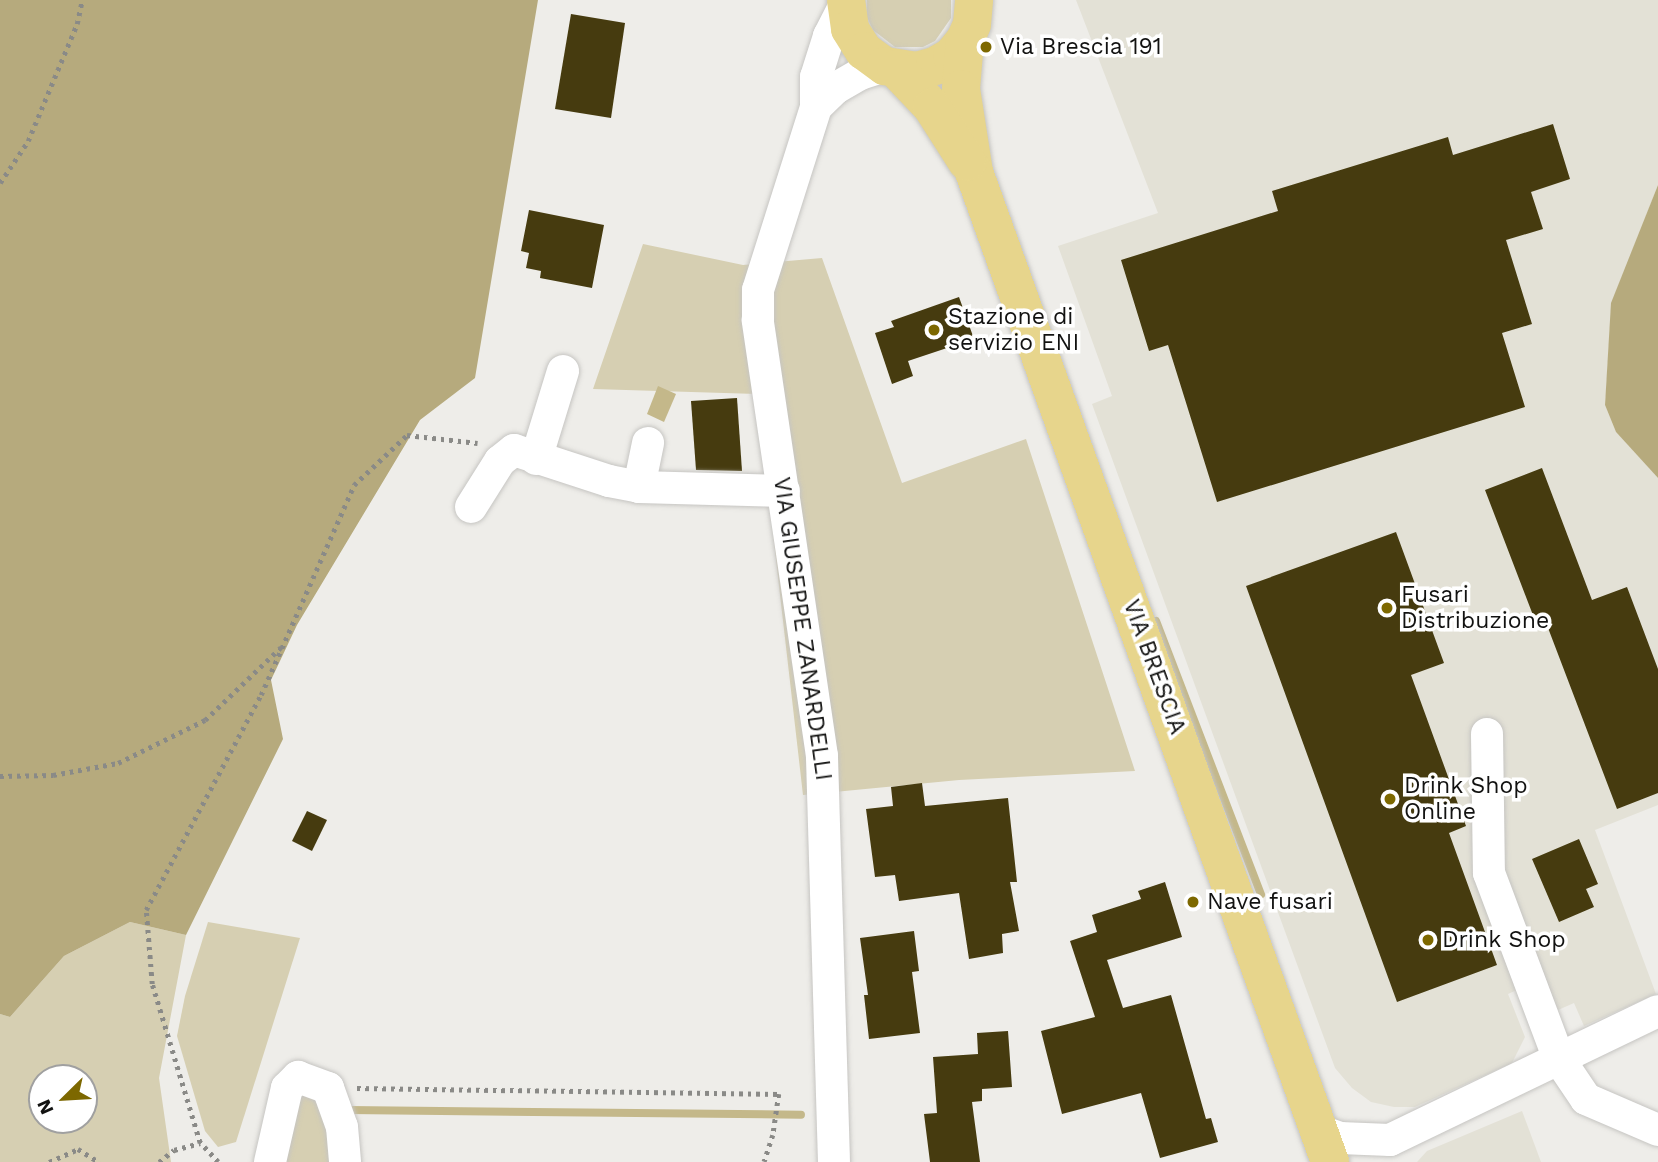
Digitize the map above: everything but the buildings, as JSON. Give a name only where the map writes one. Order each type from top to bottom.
[{"type":"main road","name":"VIA BRESCIA","points":[[846,1],[850,29],[856,41],[864,51],[891,68],[932,107],[974,172]]},
{"type":"main road","name":"VIA BRESCIA","points":[[891,68],[916,71],[935,66],[952,56],[974,12]]},
{"type":"main road","name":"VIA BRESCIA","points":[[974,12],[961,89],[974,172],[1325,1147]]},
{"type":"street","name":"VIA GIUSEPPE ZANARDELLI","points":[[834,1162],[822,756],[758,320],[758,290],[816,107],[816,76],[829,36],[846,1]]},
{"type":"street","points":[[816,107],[836,88],[860,74],[891,68]]},
{"type":"street","points":[[525,454],[563,371]]},
{"type":"street","points":[[639,487],[648,443]]},
{"type":"street","points":[[471,507],[504,454],[525,454],[639,487],[784,491]]},
{"type":"street","points":[[1487,734],[1489,873],[1559,1059],[1586,1099],[1658,1130]]},
{"type":"street","points":[[1224,862],[1254,913],[1323,1102],[1333,1115],[1383,1151]]},
{"type":"street","points":[[1325,1147],[1340,1138],[1383,1151],[1559,1059],[1658,1011]]},
{"type":"street","points":[[270,1162],[287,1088],[298,1077],[328,1088],[342,1127],[345,1162]]},
{"type":"path","points":[[0,183],[28,141],[77,24],[82,0]]},
{"type":"path","points":[[218,1162],[200,1143],[152,984],[146,910],[261,695],[354,485],[408,435],[525,454]]},
{"type":"path","points":[[0,776],[52,775],[118,763],[205,720],[284,644]]},
{"type":"path","points":[[328,1088],[779,1094],[776,1120],[764,1162]]},
{"type":"path","points":[[159,1162],[174,1150],[200,1143]]},
{"type":"path","points":[[49,1162],[78,1149],[99,1162]]},
{"type":"shaded area","points":[[0,0],[538,0],[475,378],[420,420],[297,625],[271,680],[283,739],[186,935],[130,922],[64,956],[10,1017],[0,1014]]},
{"type":"shaded area","points":[[867,0],[951,0],[951,18],[935,41],[923,47],[895,47],[873,30],[867,17]]},
{"type":"shaded area","points":[[1076,0],[1658,0],[1658,185],[1612,303],[1605,405],[1616,432],[1658,478],[1658,805],[1595,830],[1656,994],[1584,1026],[1574,1003],[1558,1010],[1544,978],[1508,994],[1525,1037],[1512,1063],[1415,1107],[1394,1107],[1371,1102],[1352,1088],[1335,1068],[1092,404],[1112,396],[1058,246],[1158,213]]},
{"type":"shaded area","points":[[1658,185],[1658,478],[1616,432],[1605,405],[1611,303]]},
{"type":"shaded area","points":[[643,244],[743,265],[822,258],[902,483],[1026,439],[1135,771],[959,780],[803,795],[757,394],[593,389]]},
{"type":"shaded area","points":[[658,386],[676,394],[664,422],[647,414]]},
{"type":"shaded area","points":[[130,922],[186,935],[159,1078],[171,1162],[0,1162],[0,1014],[10,1017],[64,956]]},
{"type":"shaded area","points":[[208,922],[300,938],[236,1142],[218,1147],[205,1131],[177,1036],[185,996]]},
{"type":"shaded area","points":[[313,1089],[327,1110],[331,1162],[279,1162],[298,1092]]},
{"type":"shaded area","points":[[1522,1111],[1541,1162],[1417,1162],[1427,1151]]},
{"type":"waterway","points":[[1156,621],[1261,895]]},
{"type":"waterway","points":[[348,1110],[801,1115]]},
{"type":"place","name":"Via Brescia 191","points":[[986,47]]},
{"type":"place","name":"Stazione di servizio ENI","points":[[934,330]]},
{"type":"place","name":"Fusari Distribuzione","points":[[1387,608]]},
{"type":"place","name":"Drink Shop Online","points":[[1390,799]]},
{"type":"place","name":"Nave fusari","points":[[1193,902]]},
{"type":"place","name":"Drink Shop","points":[[1428,940]]}]
